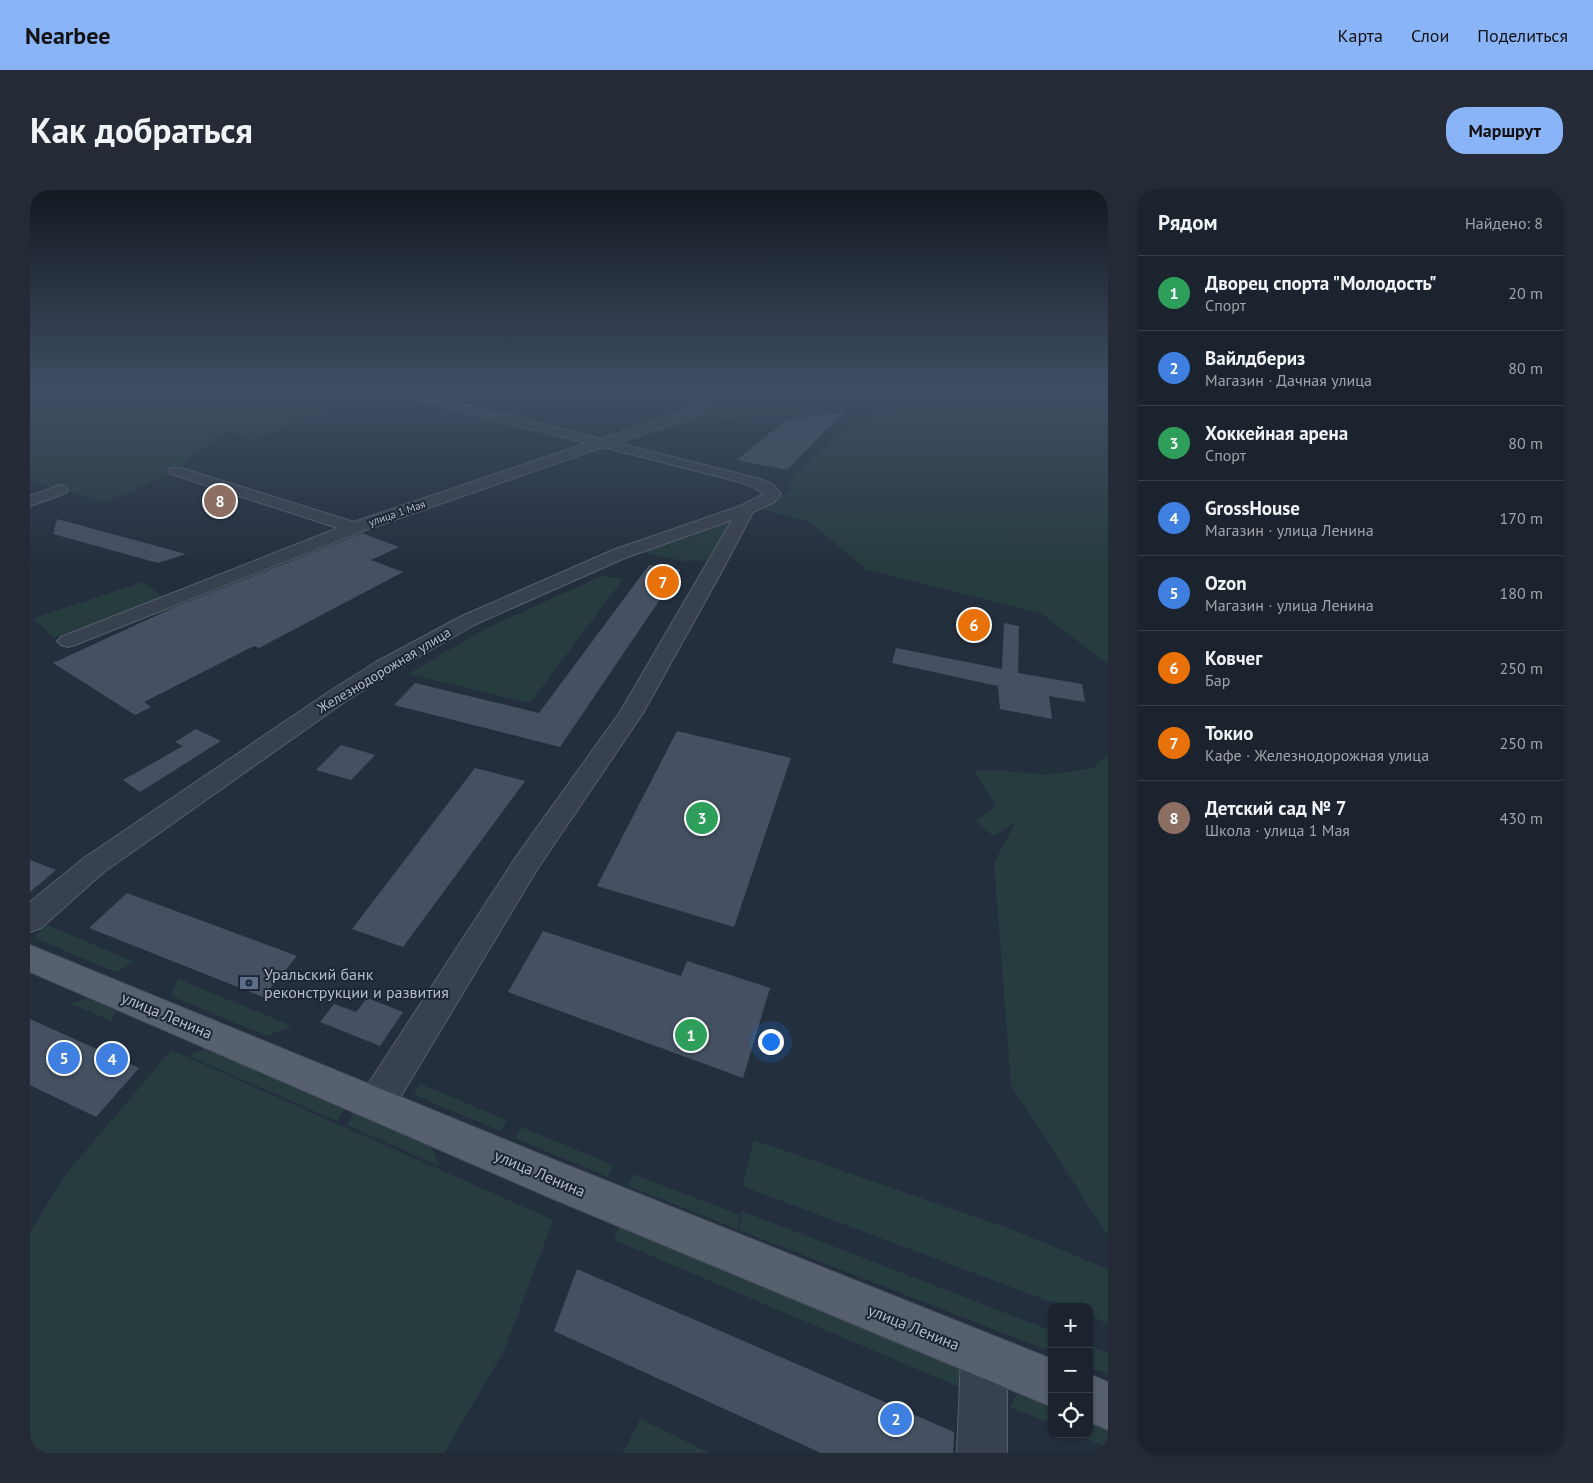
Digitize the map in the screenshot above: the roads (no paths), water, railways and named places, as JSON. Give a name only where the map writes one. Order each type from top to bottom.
[{"type":"main road","name":"улица Ленина","points":[[30,958],[376,1104],[1048,1381]]},
{"type":"main road","points":[[1093,1400],[1108,1406]]},
{"type":"street","name":"улица 1 Мая","points":[[68,641],[354,528],[597,446]]},
{"type":"street","name":"Железнодорожная улица","points":[[30,920],[94,865],[335,698],[384,667],[469,620],[610,558],[746,508],[768,499],[773,494],[770,488],[741,478],[611,446]]},
{"type":"street","points":[[176,471],[354,528]]},
{"type":"street","points":[[30,501],[60,490],[39,484]]},
{"type":"street","points":[[376,1104],[528,861],[631,713],[713,571],[746,508]]},
{"type":"street","points":[[982,1453],[984,1356]]},
{"type":"place","name":"Детский сад № 7","points":[[220,501]]},
{"type":"place","name":"Токио","points":[[663,582]]},
{"type":"place","name":"Ковчег","points":[[974,625]]},
{"type":"place","name":"Хоккейная арена","points":[[702,818]]},
{"type":"place","name":"Уральский банк реконструкции и развития","points":[[249,983]]},
{"type":"place","name":"Дворец спорта \"Молодость\"","points":[[691,1035]]},
{"type":"place","name":"Ozon","points":[[64,1058]]},
{"type":"place","name":"GrossHouse","points":[[112,1059]]},
{"type":"place","name":"Вайлдбериз","points":[[896,1419]]}]
